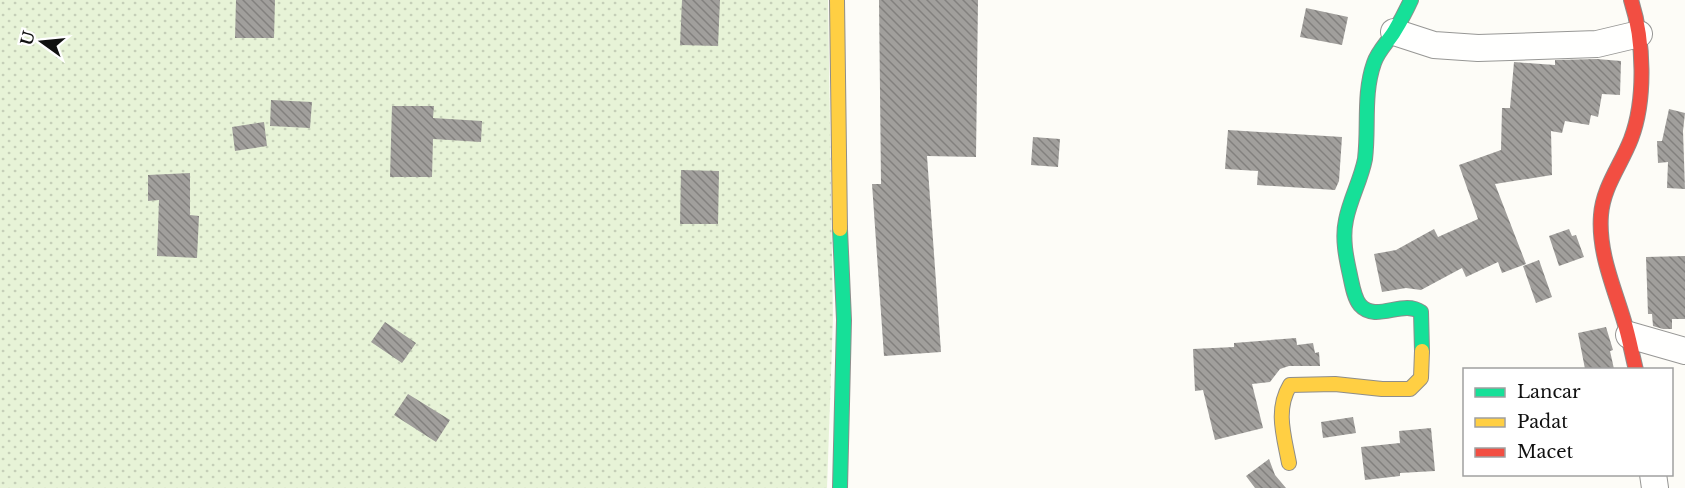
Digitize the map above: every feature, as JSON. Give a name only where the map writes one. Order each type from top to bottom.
[{"type":"main road","points":[[837,0],[838,200],[844,320],[840,488]]},
{"type":"main road","points":[[1289,463],[1281,405],[1284,393],[1290,385],[1335,384],[1382,389],[1410,389],[1421,378],[1421,312],[1413,307],[1374,313],[1363,308],[1355,297],[1344,232],[1365,158],[1369,88],[1373,63],[1380,48],[1394,32],[1411,0]]},
{"type":"main road","points":[[1631,0],[1638,15],[1639,34],[1640,62],[1636,119],[1631,138],[1605,191],[1601,230],[1608,266],[1629,335],[1636,368]]},
{"type":"street","points":[[1394,32],[1434,45],[1478,48],[1597,44],[1639,34]]},
{"type":"street","points":[[1629,335],[1685,351]]},
{"type":"green space","points":[[0,0],[828,0],[833,317],[827,488],[0,488]]},
{"type":"building","points":[[236,0],[275,0],[274,38],[235,38]]},
{"type":"building","points":[[682,0],[720,0],[718,46],[680,45]]},
{"type":"building","points":[[879,0],[978,0],[976,157],[927,156],[941,352],[884,356],[872,184],[881,184]]},
{"type":"building","points":[[1306,8],[1348,17],[1342,45],[1300,37]]},
{"type":"building","points":[[1555,60],[1621,61],[1620,95],[1602,94],[1598,117],[1591,115],[1589,125],[1565,121],[1562,133],[1551,131],[1552,175],[1495,184],[1526,264],[1502,273],[1498,262],[1466,277],[1462,268],[1421,290],[1406,288],[1382,292],[1374,254],[1396,250],[1434,229],[1438,237],[1478,219],[1459,165],[1501,150],[1502,108],[1510,108],[1514,62],[1555,65]]},
{"type":"building","points":[[271,100],[312,102],[310,128],[270,126]]},
{"type":"building","points":[[392,106],[434,106],[433,118],[482,121],[481,142],[433,139],[432,177],[390,177]]},
{"type":"building","points":[[1669,109],[1685,113],[1683,131],[1685,189],[1667,188],[1668,162],[1658,163],[1657,141],[1662,141]]},
{"type":"building","points":[[264,122],[267,146],[235,151],[232,127]]},
{"type":"building","points":[[1228,130],[1342,137],[1339,181],[1335,190],[1257,185],[1258,171],[1225,169]]},
{"type":"building","points":[[1033,137],[1060,139],[1058,167],[1031,165]]},
{"type":"building","points":[[681,170],[719,171],[718,224],[680,224]]},
{"type":"building","points":[[190,173],[190,215],[199,216],[197,258],[157,256],[159,200],[148,201],[148,175]]},
{"type":"building","points":[[1569,229],[1572,236],[1576,235],[1584,257],[1559,266],[1549,236]]},
{"type":"building","points":[[1685,256],[1685,319],[1672,319],[1672,329],[1653,326],[1652,314],[1648,314],[1646,257]]},
{"type":"building","points":[[1539,260],[1552,297],[1536,303],[1523,266]]},
{"type":"building","points":[[385,322],[416,343],[402,363],[371,342]]},
{"type":"building","points":[[1606,327],[1613,350],[1610,351],[1614,368],[1585,368],[1578,333]]},
{"type":"building","points":[[1296,338],[1297,345],[1313,343],[1315,353],[1319,352],[1320,366],[1289,366],[1280,369],[1270,382],[1252,384],[1263,428],[1215,440],[1203,390],[1195,391],[1193,349],[1234,347],[1234,343]]},
{"type":"building","points":[[408,394],[450,420],[436,442],[394,415]]},
{"type":"building","points":[[1353,417],[1356,433],[1323,438],[1321,422]]},
{"type":"building","points":[[1431,428],[1435,471],[1400,473],[1400,476],[1365,480],[1361,447],[1400,443],[1399,431]]},
{"type":"building","points":[[1269,459],[1275,475],[1286,488],[1255,488],[1246,476]]},
{"type":"traffic: fast","points":[[1411,0],[1374,63],[1367,99],[1365,159],[1348,212],[1344,241],[1352,287],[1360,305],[1374,312],[1406,308],[1421,312],[1422,351]]},
{"type":"traffic: fast","points":[[840,229],[844,320],[840,488]]},
{"type":"traffic: slow","points":[[837,0],[840,229]]},
{"type":"traffic: slow","points":[[1289,463],[1282,414],[1285,394],[1290,385],[1335,384],[1382,389],[1410,389],[1421,378],[1422,351]]},
{"type":"traffic: jam","points":[[1631,0],[1641,51],[1639,106],[1631,139],[1605,195],[1602,205],[1601,229],[1604,256],[1626,327],[1636,368]]}]
